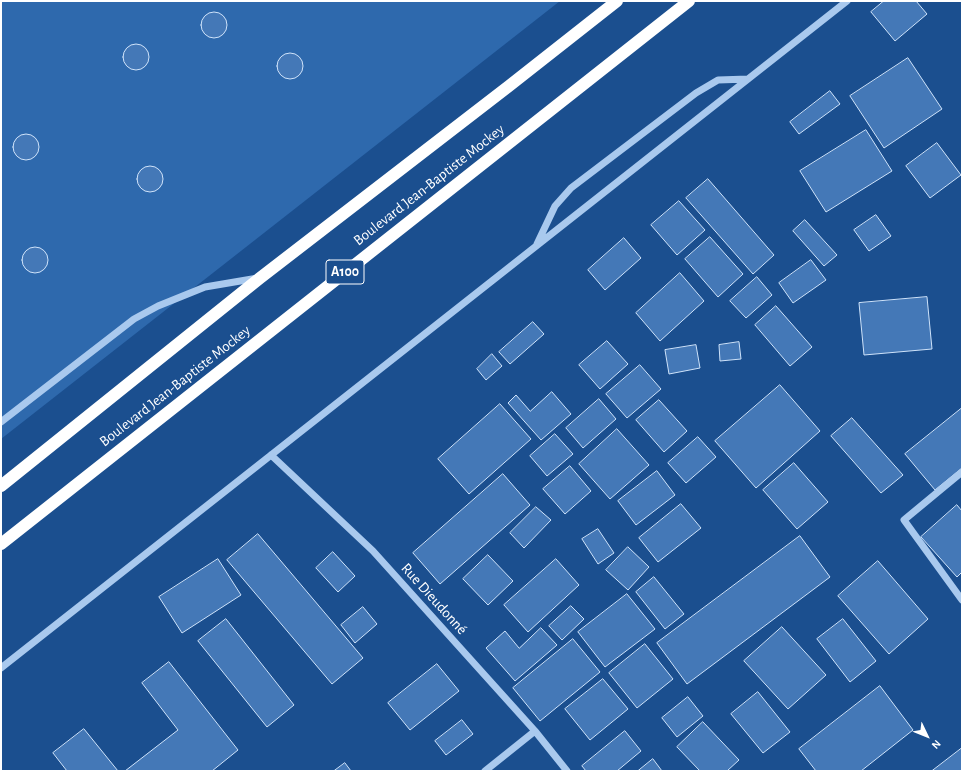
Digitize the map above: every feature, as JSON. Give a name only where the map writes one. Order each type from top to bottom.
[{"type":"highway","name":"Boulevard Jean-Baptiste Mockey","points":[[1,486],[260,278],[617,1]]},
{"type":"highway","name":"Boulevard Jean-Baptiste Mockey","points":[[1,544],[689,1]]},
{"type":"street","points":[[1,668],[848,1]]},
{"type":"street","points":[[536,246],[555,206],[571,188],[696,93],[718,80],[749,79]]},
{"type":"street","points":[[1,422],[134,319],[158,306],[205,286],[260,278]]},
{"type":"street","name":"Rue Dieudonné","points":[[271,455],[373,552],[535,731],[567,771]]},
{"type":"street","points":[[962,472],[904,520],[962,600]]},
{"type":"street","points":[[485,771],[535,731]]},
{"type":"shaded area","points":[[1,1],[560,1],[1,439]]},
{"type":"building","points":[[884,1],[916,1],[927,14],[895,41],[871,12]]},
{"type":"building","points":[[214,12],[223,16],[227,25],[223,34],[214,38],[205,34],[201,25],[205,16]]},
{"type":"building","points":[[136,44],[145,48],[149,57],[145,66],[136,70],[127,66],[123,57],[127,48]]},
{"type":"building","points":[[290,53],[299,57],[303,66],[299,75],[290,79],[281,75],[277,66],[281,57]]},
{"type":"building","points":[[908,58],[942,109],[884,148],[850,96]]},
{"type":"building","points":[[830,91],[840,104],[799,134],[790,122]]},
{"type":"building","points":[[866,130],[892,171],[826,212],[800,171]]},
{"type":"building","points":[[26,134],[35,138],[39,147],[35,156],[26,160],[17,156],[13,147],[17,138]]},
{"type":"building","points":[[937,143],[961,175],[930,198],[906,166]]},
{"type":"building","points":[[150,166],[159,170],[163,179],[159,188],[150,192],[141,188],[137,179],[141,170]]},
{"type":"building","points":[[708,179],[774,255],[753,274],[686,198]]},
{"type":"building","points":[[679,201],[705,230],[677,255],[651,225]]},
{"type":"building","points":[[876,215],[891,236],[869,251],[854,230]]},
{"type":"building","points":[[805,220],[837,255],[824,266],[793,231]]},
{"type":"building","points":[[710,237],[743,274],[718,297],[685,259]]},
{"type":"building","points":[[624,238],[641,258],[605,290],[588,270]]},
{"type":"building","points":[[35,247],[44,251],[48,260],[44,269],[35,273],[26,269],[22,260],[26,251]]},
{"type":"building","points":[[811,260],[826,280],[793,303],[779,283]]},
{"type":"building","points":[[680,273],[704,301],[660,341],[636,313]]},
{"type":"building","points":[[757,277],[772,295],[746,318],[730,301]]},
{"type":"building","points":[[927,297],[932,349],[864,355],[859,303]]},
{"type":"building","points":[[776,306],[812,347],[790,366],[755,325]]},
{"type":"building","points":[[533,322],[544,334],[510,364],[499,352]]},
{"type":"building","points":[[607,341],[628,364],[600,389],[579,365]]},
{"type":"building","points":[[739,342],[741,359],[720,361],[719,345]]},
{"type":"building","points":[[696,345],[700,368],[669,374],[665,350]]},
{"type":"building","points":[[492,354],[502,366],[486,380],[477,369]]},
{"type":"building","points":[[640,365],[661,389],[627,418],[606,394]]},
{"type":"building","points":[[780,385],[820,431],[756,488],[715,441]]},
{"type":"building","points":[[552,392],[571,414],[541,440],[508,403],[516,395],[530,411]]},
{"type":"building","points":[[599,399],[616,419],[583,448],[566,428]]},
{"type":"building","points":[[659,400],[687,431],[664,452],[636,420]]},
{"type":"building","points":[[500,404],[531,439],[469,494],[438,459]]},
{"type":"building","points":[[962,408],[962,468],[935,490],[905,454]]},
{"type":"building","points":[[852,418],[903,475],[881,493],[831,436]]},
{"type":"building","points":[[617,429],[649,465],[610,499],[579,464]]},
{"type":"building","points":[[555,434],[573,454],[547,476],[530,456]]},
{"type":"building","points":[[698,437],[716,457],[686,483],[668,463]]},
{"type":"building","points":[[794,463],[828,502],[797,529],[763,490]]},
{"type":"building","points":[[570,466],[591,491],[565,514],[543,489]]},
{"type":"building","points":[[657,471],[675,495],[636,525],[618,501]]},
{"type":"building","points":[[503,474],[530,505],[440,584],[413,553]]},
{"type":"building","points":[[681,504],[701,528],[658,562],[639,538]]},
{"type":"building","points":[[957,505],[962,511],[962,572],[957,577],[921,537]]},
{"type":"building","points":[[536,507],[551,520],[524,548],[510,533]]},
{"type":"building","points":[[598,529],[614,553],[598,564],[582,539]]},
{"type":"building","points":[[258,534],[363,658],[332,684],[227,560]]},
{"type":"building","points":[[800,536],[830,577],[687,684],[657,643]]},
{"type":"building","points":[[628,547],[649,567],[628,590],[606,570]]},
{"type":"building","points":[[333,552],[355,576],[338,592],[316,568]]},
{"type":"building","points":[[488,555],[513,581],[488,605],[463,579]]},
{"type":"building","points":[[218,559],[241,595],[182,633],[159,597]]},
{"type":"building","points":[[556,559],[579,585],[528,632],[504,605]]},
{"type":"building","points":[[878,561],[928,619],[889,654],[838,596]]},
{"type":"building","points":[[654,577],[684,614],[665,629],[636,592]]},
{"type":"building","points":[[627,594],[655,629],[605,667],[578,632]]},
{"type":"building","points":[[571,606],[584,619],[562,640],[549,626]]},
{"type":"building","points":[[363,607],[377,624],[355,643],[341,625]]},
{"type":"building","points":[[226,619],[294,705],[267,727],[198,641]]},
{"type":"building","points":[[843,619],[876,661],[850,682],[817,639]]},
{"type":"building","points":[[782,627],[826,675],[788,709],[744,661]]},
{"type":"building","points":[[541,628],[557,645],[515,681],[486,648],[505,631],[519,648]]},
{"type":"building","points":[[573,639],[600,672],[540,721],[513,688]]},
{"type":"building","points":[[645,644],[673,679],[637,708],[609,673]]},
{"type":"building","points":[[169,662],[238,750],[212,771],[125,771],[178,730],[142,683]]},
{"type":"building","points":[[437,664],[459,691],[410,730],[388,703]]},
{"type":"building","points":[[603,679],[628,709],[590,740],[565,709]]},
{"type":"building","points":[[880,686],[913,730],[861,771],[816,771],[799,749]]},
{"type":"building","points":[[758,692],[790,732],[763,753],[731,714]]},
{"type":"building","points":[[688,697],[703,716],[677,737],[662,718]]},
{"type":"building","points":[[462,720],[473,734],[446,755],[435,741]]},
{"type":"building","points":[[703,722],[739,760],[727,771],[700,771],[677,747]]},
{"type":"building","points":[[84,729],[118,771],[67,771],[53,753]]},
{"type":"building","points":[[625,731],[641,751],[617,771],[586,771],[582,766]]},
{"type":"building","points":[[962,748],[962,771],[932,771]]},
{"type":"building","points":[[653,759],[662,771],[638,771]]},
{"type":"building","points":[[345,763],[351,771],[334,771]]}]
